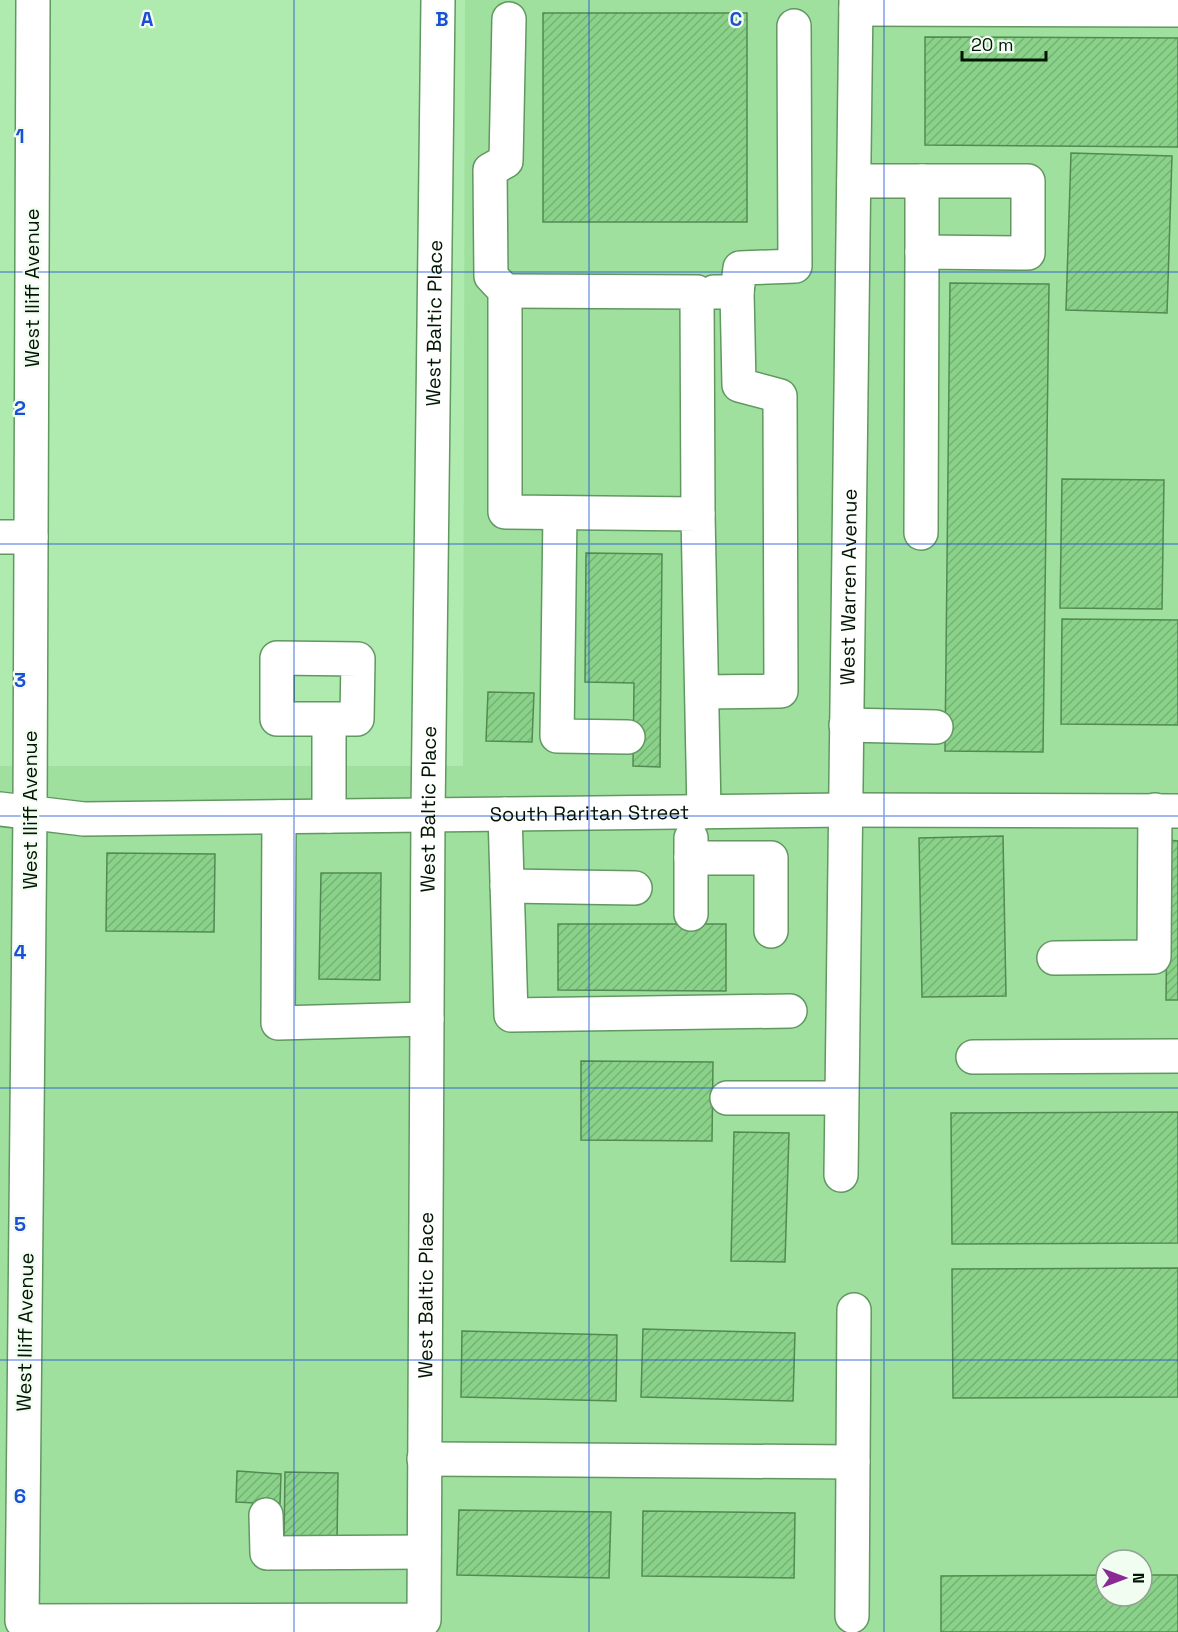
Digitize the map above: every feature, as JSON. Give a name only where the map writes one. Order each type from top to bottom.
[{"type":"street","name":"West Iliff Avenue","points":[[33,0],[16,537],[15,810],[22,1621],[424,1620]]},
{"type":"street","name":"West Baltic Place","points":[[424,1620],[428,815],[438,0]]},
{"type":"street","points":[[856,4],[1178,10]]},
{"type":"street","name":"West Warren Avenue","points":[[841,1175],[856,4]]},
{"type":"street","points":[[509,20],[506,161],[490,170],[491,276],[505,291],[506,512],[698,514]]},
{"type":"street","points":[[702,692],[781,691],[780,396],[739,385],[737,292],[740,268],[795,266],[794,26]]},
{"type":"street","points":[[854,180],[1028,181],[1028,253],[922,252]]},
{"type":"street","points":[[921,533],[922,181]]},
{"type":"street","points":[[505,291],[737,292]]},
{"type":"street","points":[[691,914],[691,858],[697,812],[702,692],[698,514],[698,292]]},
{"type":"street","points":[[560,513],[557,736],[628,737]]},
{"type":"street","points":[[329,719],[329,816]]},
{"type":"street","points":[[846,725],[936,726]]},
{"type":"street","name":"South Raritan Street","points":[[15,810],[84,819],[845,810],[1167,811]]},
{"type":"street","points":[[1054,958],[1154,957],[1167,811]]},
{"type":"street","points":[[506,814],[511,1015],[790,1011]]},
{"type":"street","points":[[279,817],[278,1023],[427,1019]]},
{"type":"street","points":[[691,858],[771,858],[771,931]]},
{"type":"street","points":[[507,886],[635,888]]},
{"type":"street","points":[[973,1056],[1178,1056]]},
{"type":"street","points":[[727,1098],[841,1098]]},
{"type":"street","points":[[852,1616],[854,1310]]},
{"type":"street","points":[[424,1459],[853,1462]]},
{"type":"street","points":[[266,1515],[267,1553],[424,1552]]},
{"type":"shaded area","points":[[465,0],[1178,0],[1178,1632],[0,1632],[0,766],[463,766]]},
{"type":"building","points":[[543,13],[747,13],[747,222],[543,222]]},
{"type":"building","points":[[925,37],[1178,38],[1178,147],[925,145]]},
{"type":"building","points":[[1071,153],[1172,156],[1167,313],[1066,310]]},
{"type":"building","points":[[950,283],[1049,284],[1043,752],[945,751]]},
{"type":"building","points":[[1062,479],[1164,480],[1162,609],[1060,608]]},
{"type":"building","points":[[586,553],[662,554],[660,767],[633,766],[634,683],[585,682]]},
{"type":"building","points":[[1062,619],[1178,620],[1178,725],[1061,724]]},
{"type":"building","points":[[488,692],[534,693],[532,742],[486,741]]},
{"type":"building","points":[[1003,836],[1006,996],[922,997],[919,838]]},
{"type":"building","points":[[1168,840],[1178,841],[1178,1000],[1166,1000]]},
{"type":"building","points":[[107,853],[215,854],[214,932],[106,931]]},
{"type":"building","points":[[321,873],[381,873],[380,980],[319,979]]},
{"type":"building","points":[[558,924],[726,924],[726,991],[558,990]]},
{"type":"building","points":[[581,1061],[713,1062],[712,1141],[581,1140]]},
{"type":"building","points":[[1178,1112],[1178,1243],[952,1244],[951,1113]]},
{"type":"building","points":[[734,1132],[789,1133],[785,1262],[731,1261]]},
{"type":"building","points":[[1178,1268],[1178,1397],[953,1398],[952,1269]]},
{"type":"building","points":[[643,1329],[795,1333],[793,1401],[641,1397]]},
{"type":"building","points":[[462,1331],[617,1335],[616,1401],[461,1397]]},
{"type":"building","points":[[237,1471],[281,1474],[280,1504],[236,1502]]},
{"type":"building","points":[[285,1472],[338,1473],[337,1542],[284,1542]]},
{"type":"building","points":[[459,1510],[611,1512],[609,1578],[457,1575]]},
{"type":"building","points":[[643,1511],[795,1513],[794,1578],[642,1576]]},
{"type":"building","points":[[1094,1575],[1094,1608],[1154,1608],[1154,1575],[1178,1575],[1178,1632],[941,1632],[941,1576]]}]
